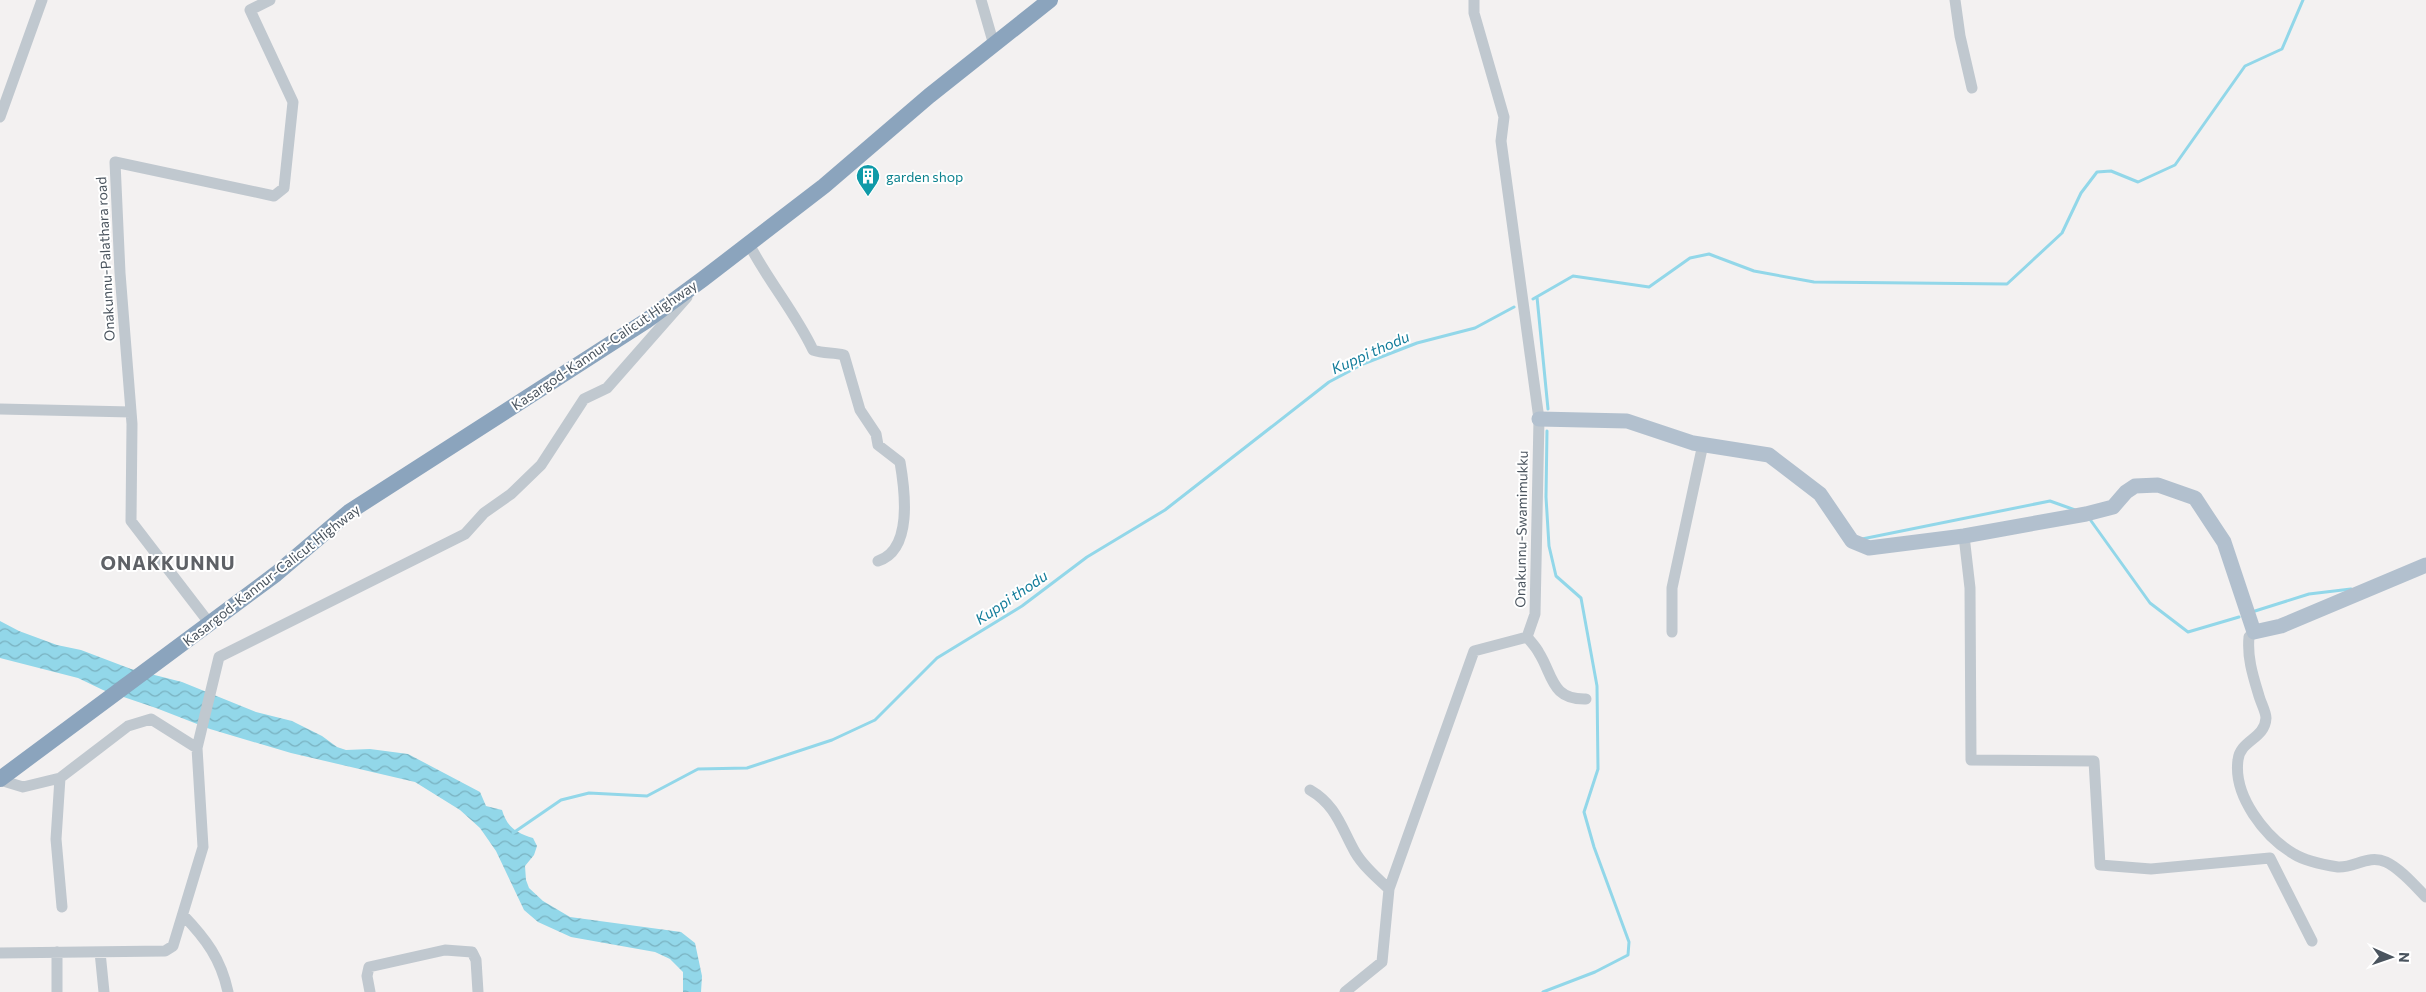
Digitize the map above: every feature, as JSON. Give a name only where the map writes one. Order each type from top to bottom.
[{"type":"highway","name":"Kasargod-Kannur-Calicut Highway","points":[[0,779],[101,706],[276,574],[349,512],[646,320],[703,279],[824,186],[929,96],[1050,0]]},
{"type":"main road","points":[[1539,419],[1627,421],[1703,444],[1770,455],[1820,494],[1852,541],[1868,548],[1964,536],[2113,507],[2126,492],[2135,486],[2158,485],[2195,498],[2200,505],[2224,542],[2254,632],[2280,626],[2426,565]]},
{"type":"street","points":[[0,117],[42,0]]},
{"type":"street","name":"Onakunnu-Palathara road","points":[[210,624],[131,521],[131,412],[120,273],[115,162],[274,196],[284,188],[293,102],[250,10],[270,0]]},
{"type":"street","points":[[981,0],[994,45]]},
{"type":"street","name":"Onakunnu-Swamimukku","points":[[1474,0],[1474,13],[1504,117],[1501,141],[1539,419],[1535,614],[1527,637]]},
{"type":"street","points":[[1955,0],[1972,88]]},
{"type":"street","points":[[748,244],[774,288],[801,326],[813,350],[826,354],[836,353],[844,355],[860,410],[866,422],[876,434],[878,446],[900,462],[904,494],[903,525],[898,542],[888,558],[878,561]]},
{"type":"street","points":[[0,953],[165,951],[173,946],[203,847],[197,748],[219,656],[465,534],[484,513],[511,494],[541,465],[584,399],[607,388],[703,279]]},
{"type":"street","points":[[0,409],[131,412]]},
{"type":"street","points":[[1672,632],[1672,588],[1703,444]]},
{"type":"street","points":[[1964,536],[1970,588],[1971,760],[2094,761],[2100,866],[2151,869],[2270,858],[2312,941]]},
{"type":"street","points":[[2254,632],[2249,637],[2248,658],[2266,717],[2264,729],[2258,736],[2243,746],[2238,760],[2243,794],[2256,818],[2277,842],[2295,855],[2342,867],[2362,860],[2387,862],[2426,897]]},
{"type":"street","points":[[1345,992],[1382,962],[1389,889],[1474,651],[1527,637],[1540,654],[1552,683],[1560,692],[1578,699],[1586,698]]},
{"type":"street","points":[[0,779],[23,787],[60,778],[128,726],[150,719],[197,748]]},
{"type":"street","points":[[60,778],[56,838],[62,907]]},
{"type":"street","points":[[1310,790],[1328,802],[1356,854],[1375,877],[1389,889]]},
{"type":"street","points":[[183,916],[205,937],[224,973],[228,992]]},
{"type":"street","points":[[370,992],[367,976],[369,967],[444,950],[472,952],[476,960],[478,992]]},
{"type":"street","points":[[57,952],[57,992]]},
{"type":"street","points":[[100,952],[104,992]]},
{"type":"water","points":[[0,621],[19,631],[57,645],[81,650],[131,669],[182,682],[256,712],[292,721],[322,736],[337,747],[346,750],[370,749],[408,754],[480,792],[486,806],[502,810],[513,828],[533,838],[537,846],[534,855],[525,866],[526,880],[529,888],[543,901],[570,917],[681,932],[695,943],[702,976],[701,992],[683,992],[683,972],[670,959],[655,952],[571,937],[538,922],[524,910],[496,851],[480,828],[460,810],[415,782],[291,753],[210,729],[103,690],[78,678],[0,658]]},
{"type":"waterway","points":[[1533,299],[1573,276],[1649,287],[1690,258],[1709,254],[1754,271],[1814,282],[2007,284],[2062,233],[2081,193],[2097,172],[2111,171],[2138,182],[2175,165],[2245,66],[2282,49],[2303,0]]},
{"type":"waterway","points":[[1537,297],[1548,409]]},
{"type":"waterway","name":"Kuppi thodu","points":[[513,833],[561,800],[589,793],[647,796],[698,769],[747,768],[832,740],[875,720],[937,658],[1022,606],[1087,557],[1165,510],[1329,382],[1363,364],[1417,343],[1475,328],[1514,307]]},
{"type":"waterway","points":[[1543,992],[1595,972],[1628,955],[1629,942],[1594,847],[1584,812],[1598,769],[1597,686],[1581,598],[1556,576],[1549,546],[1546,497],[1547,431]]},
{"type":"waterway","points":[[1862,539],[2050,501],[2075,510]]},
{"type":"waterway","points":[[2089,518],[2150,603],[2188,632],[2239,617]]},
{"type":"waterway","points":[[2255,611],[2309,594],[2351,589]]},
{"type":"place","name":"garden shop","points":[[868,197]]},
{"type":"district","name":"ONAKKUNNU","points":[[168,562]]}]
